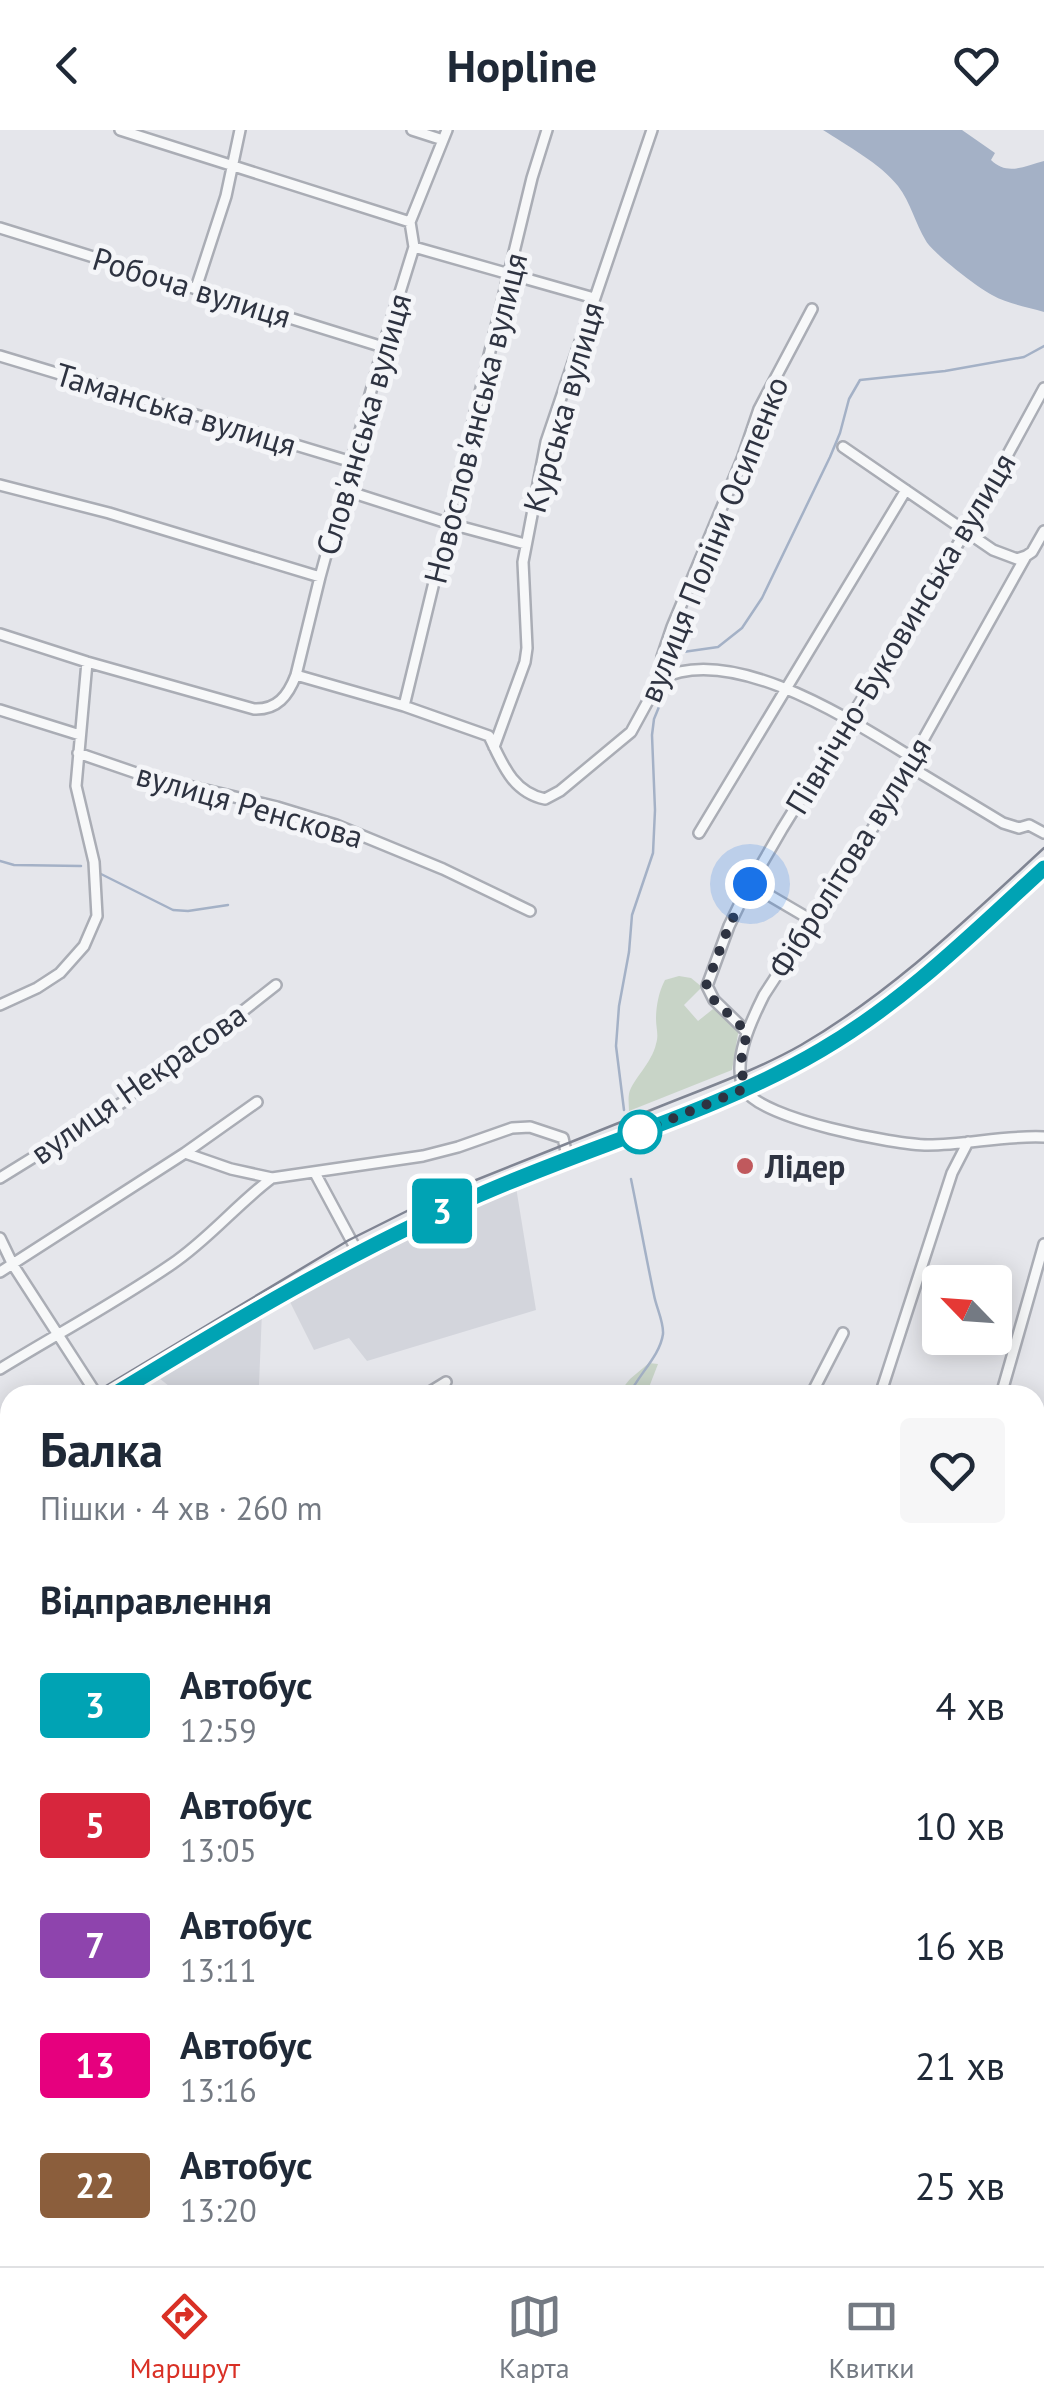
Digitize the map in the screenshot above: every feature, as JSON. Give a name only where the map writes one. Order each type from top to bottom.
[{"type":"main road","points":[[130,1385],[419,1221],[744,1089],[820,1051],[887,1008],[1044,868]]},
{"type":"street","points":[[120,130],[410,222],[445,135],[412,130]]},
{"type":"street","points":[[196,288],[226,196],[240,130]]},
{"type":"street","name":"Новослов'янська вулиця","points":[[404,706],[547,130]]},
{"type":"street","name":"Курська вулиця","points":[[494,747],[525,662],[526,544],[546,442],[652,130]]},
{"type":"street","name":"Слов'янська вулиця","points":[[87,662],[254,709],[274,707],[280,702],[296,674],[383,346],[414,247],[410,222]]},
{"type":"street","name":"Робоча вулиця","points":[[0,228],[383,346]]},
{"type":"street","points":[[414,247],[594,298]]},
{"type":"street","name":"вулиця Поліни Осипенко","points":[[296,674],[489,736],[516,784],[533,796],[544,798],[560,791],[631,732],[667,676],[662,657],[672,627],[759,409],[812,310]]},
{"type":"street","name":"Таманська вулиця","points":[[0,356],[352,462]]},
{"type":"street","name":"Північно-Буковинська вулиця","points":[[747,1032],[714,1000],[706,986],[729,926],[750,884],[966,531],[1044,388]]},
{"type":"street","points":[[844,448],[1008,558],[1029,554],[1044,560]]},
{"type":"street","points":[[0,485],[109,513],[320,578]]},
{"type":"street","points":[[344,490],[526,544]]},
{"type":"street","points":[[699,833],[906,490]]},
{"type":"street","name":"Фібролітова вулиця","points":[[744,1089],[741,1061],[747,1032],[764,994],[913,763],[1044,531]]},
{"type":"street","points":[[0,634],[87,662],[76,786],[94,862],[96,916],[84,946],[60,973],[0,1004]]},
{"type":"street","points":[[667,676],[702,668],[788,688],[850,720],[1003,823],[1018,828],[1028,824],[1044,833]]},
{"type":"street","points":[[0,710],[80,735]]},
{"type":"street","name":"вулиця Ренскова","points":[[78,754],[142,775],[336,825],[530,910]]},
{"type":"street","points":[[750,884],[813,921]]},
{"type":"street","name":"вулиця Некрасова","points":[[0,1178],[123,1102],[152,1075],[191,1052],[276,985]]},
{"type":"street","points":[[744,1089],[751,1098],[777,1112],[831,1129],[925,1145],[1007,1136],[1044,1137]]},
{"type":"street","points":[[0,1272],[257,1102]]},
{"type":"street","points":[[185,1153],[272,1178],[424,1156],[512,1128],[530,1128],[563,1138],[568,1160]]},
{"type":"street","points":[[883,1385],[952,1173],[968,1142]]},
{"type":"street","points":[[316,1173],[358,1253]]},
{"type":"street","points":[[0,1369],[174,1263],[272,1178]]},
{"type":"street","points":[[0,1238],[13,1265],[91,1385]]},
{"type":"street","points":[[1004,1385],[1044,1244]]},
{"type":"street","points":[[816,1385],[843,1332]]},
{"type":"street","points":[[441,1385],[446,1382]]},
{"type":"shaded area","points":[[516,1187],[536,1310],[367,1361],[349,1338],[314,1350],[287,1296],[412,1231]]},
{"type":"shaded area","points":[[262,1311],[259,1385],[168,1385],[154,1374]]},
{"type":"green space","points":[[691,978],[702,987],[684,1005],[698,1021],[713,1009],[740,1022],[732,1070],[629,1111],[631,1089],[656,1044],[661,989],[665,980]]},
{"type":"green space","points":[[649,1363],[658,1364],[650,1385],[625,1385]]},
{"type":"water","points":[[823,130],[962,130],[995,153],[991,160],[1003,168],[1044,161],[1044,312],[998,298],[956,270],[926,241],[891,178]]},
{"type":"waterway","points":[[672,672],[683,652],[718,647],[742,628],[762,598],[830,457],[849,399],[860,380],[1024,357],[1044,346]]},
{"type":"waterway","points":[[624,1110],[616,1046],[619,1006],[632,915],[653,853],[652,735],[654,719],[670,680]]},
{"type":"waterway","points":[[0,861],[14,865],[81,866]]},
{"type":"waterway","points":[[101,874],[173,910],[228,905]]},
{"type":"waterway","points":[[631,1179],[663,1334],[658,1350],[635,1385]]},
{"type":"tram line","points":[[108,1385],[349,1240],[441,1194],[732,1078],[801,1045],[898,978],[1044,848]]},
{"type":"bus line","name":"3","points":[[130,1385],[419,1221],[744,1089],[820,1051],[887,1008],[919,982],[1044,868]]},
{"type":"place","name":"Лідер","points":[[745,1166]]},
{"type":"route","points":[[640,1132],[744,1089],[741,1061],[747,1032],[714,1000],[706,986],[750,884]]}]
